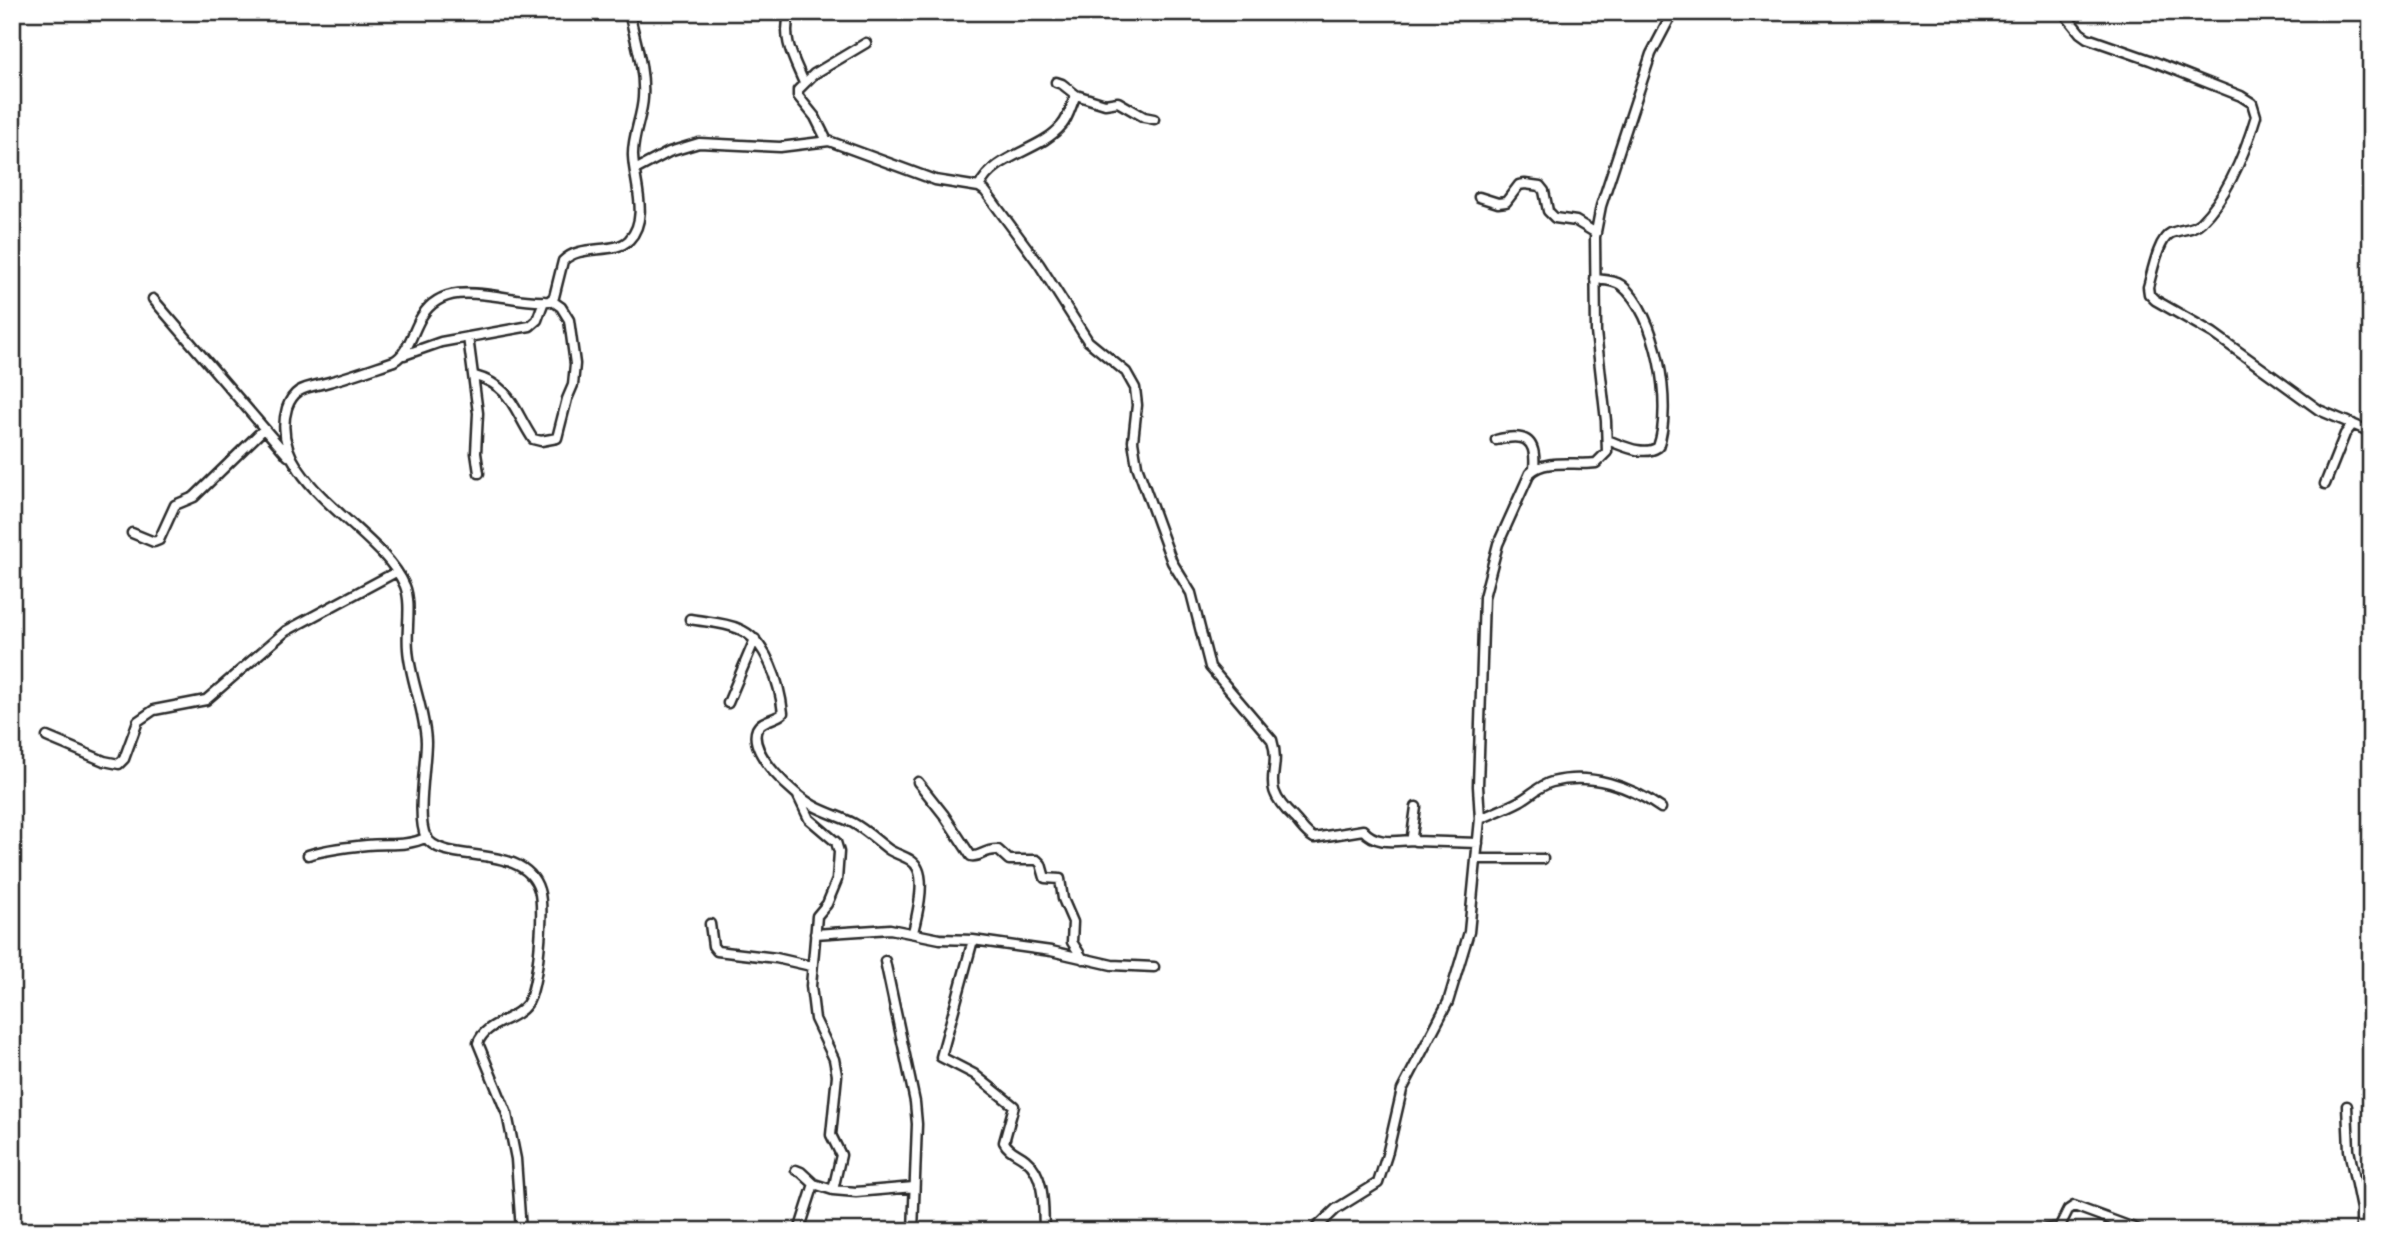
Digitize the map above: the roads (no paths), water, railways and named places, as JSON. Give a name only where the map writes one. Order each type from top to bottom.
[{"type":"street","points":[[295,463],[284,436],[287,405],[300,390],[394,361],[441,342],[530,326],[542,313],[566,257],[581,251],[619,245],[630,239],[639,220],[633,155],[643,98],[643,75],[629,12]]},
{"type":"street","points":[[790,12],[786,34],[790,52],[804,83]]},
{"type":"street","points":[[1313,1231],[1336,1209],[1378,1183],[1402,1090],[1439,1022],[1460,964],[1469,932],[1480,818],[1478,786],[1484,597],[1498,544],[1527,478],[1534,470],[1560,464],[1596,463],[1607,452],[1596,332],[1596,233],[1601,206],[1651,54],[1673,12]]},
{"type":"street","points":[[2063,12],[2087,38],[2150,60],[2241,96],[2252,103],[2256,117],[2226,188],[2200,223],[2172,233],[2162,240],[2148,287],[2149,294],[2213,333],[2319,410],[2371,432]]},
{"type":"street","points":[[827,141],[798,90],[814,74],[866,43]]},
{"type":"street","points":[[1056,82],[1076,95],[1105,104],[1118,102],[1140,115],[1154,118]]},
{"type":"street","points":[[979,187],[991,170],[1062,125],[1076,95]]},
{"type":"street","points":[[635,170],[669,152],[699,143],[780,147],[827,141],[935,180],[979,187],[989,194],[1039,264],[1088,341],[1126,372],[1135,388],[1137,405],[1133,441],[1137,466],[1172,562],[1191,593],[1210,667],[1272,740],[1272,784],[1283,809],[1314,838],[1363,830],[1373,839],[1478,843]]},
{"type":"street","points":[[1479,197],[1498,203],[1506,202],[1519,185],[1540,186],[1544,191],[1548,211],[1555,218],[1576,221],[1596,233]]},
{"type":"street","points":[[1595,279],[1620,284],[1632,298],[1648,324],[1657,350],[1661,385],[1662,421],[1658,447],[1649,452],[1641,451],[1607,440]]},
{"type":"street","points":[[404,355],[412,331],[428,306],[450,293],[548,301],[561,307],[569,320],[575,364],[573,385],[566,399],[557,439],[533,439],[509,396],[492,382],[475,376]]},
{"type":"street","points":[[153,299],[295,463],[316,491],[370,542],[404,584],[407,593],[408,650],[426,740],[423,816],[427,837],[439,849],[505,860],[528,873],[540,890],[542,907],[539,954],[529,1000],[523,1008],[483,1034],[478,1043],[507,1114],[516,1159],[521,1231]]},
{"type":"street","points":[[468,337],[478,413],[475,453],[479,473]]},
{"type":"street","points":[[2325,484],[2337,451],[2353,424]]},
{"type":"street","points":[[132,534],[154,542],[159,540],[175,505],[194,497],[264,429]]},
{"type":"street","points":[[1496,440],[1518,436],[1529,442],[1534,452],[1534,470]]},
{"type":"street","points":[[47,737],[104,761],[119,764],[124,759],[138,721],[142,717],[154,710],[206,700],[286,631],[396,572]]},
{"type":"street","points":[[690,619],[728,625],[748,633],[755,639],[777,684],[783,713],[782,716],[761,723],[757,730],[761,757],[811,805],[854,824],[917,866],[920,880],[913,932]]},
{"type":"street","points":[[728,703],[755,639]]},
{"type":"street","points":[[1480,818],[1521,800],[1539,787],[1552,782],[1587,779],[1610,783],[1661,808]]},
{"type":"street","points":[[918,782],[971,856],[977,857],[982,851],[995,850],[1009,860],[1037,860],[1045,878],[1060,880],[1063,899],[1073,922],[1072,942],[1083,959]]},
{"type":"street","points":[[796,791],[809,819],[836,842],[839,852],[837,880],[827,904],[817,916],[811,966],[815,1019],[834,1059],[837,1075],[831,1135],[841,1155],[833,1190]]},
{"type":"street","points":[[1413,839],[1416,807]]},
{"type":"street","points":[[308,855],[324,850],[367,845],[415,843],[427,837]]},
{"type":"street","points":[[1476,859],[1543,859]]},
{"type":"street","points":[[710,924],[713,946],[718,951],[776,958],[811,966]]},
{"type":"street","points":[[815,934],[890,929],[940,939],[973,940],[1051,951],[1112,965],[1154,967]]},
{"type":"street","points":[[973,940],[941,1058],[974,1074],[1014,1106],[1004,1142],[1006,1147],[1026,1160],[1038,1174],[1044,1231]]},
{"type":"street","points":[[885,961],[915,1102],[917,1124],[913,1231]]},
{"type":"street","points":[[2347,1106],[2349,1150],[2361,1209],[2361,1231]]},
{"type":"street","points":[[796,1170],[814,1184],[833,1190],[856,1192],[914,1187]]},
{"type":"street","points":[[799,1231],[814,1184]]},
{"type":"street","points":[[2037,1231],[2054,1228],[2058,1230],[2067,1210],[2074,1206],[2142,1231]]}]
